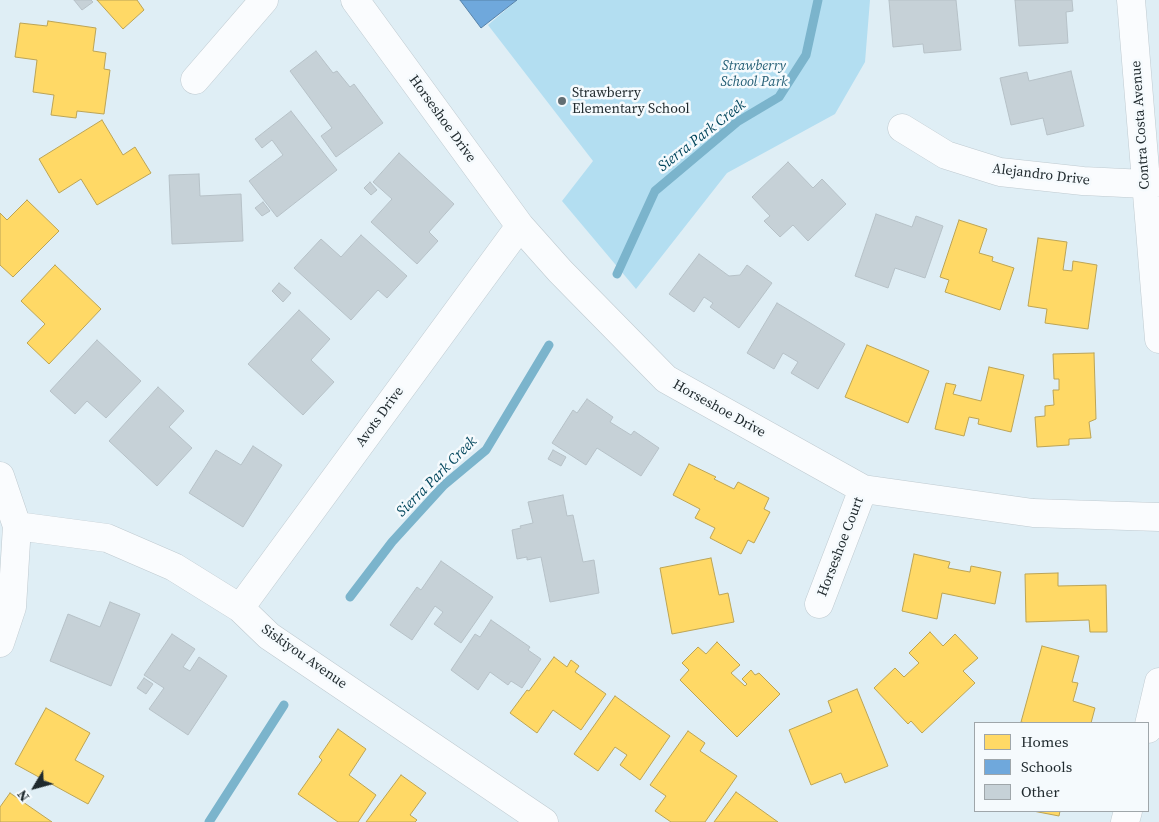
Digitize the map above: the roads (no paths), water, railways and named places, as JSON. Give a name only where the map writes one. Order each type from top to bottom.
[{"type":"street","points":[[195,80],[264,0]]},
{"type":"street","name":"Horseshoe Drive","points":[[355,0],[520,226],[560,271],[666,379],[863,489],[1033,514],[1159,517]]},
{"type":"street","name":"Contra Costa Avenue","points":[[1131,0],[1152,183],[1159,339]]},
{"type":"street","name":"Alejandro Drive","points":[[902,128],[946,155],[1000,172],[1083,181],[1152,183]]},
{"type":"street","name":"Avots Drive","points":[[240,608],[520,226]]},
{"type":"street","points":[[0,476],[17,526],[12,607],[0,643]]},
{"type":"street","name":"Horseshoe Court","points":[[819,604],[863,489]]},
{"type":"street","name":"Siskiyou Avenue","points":[[17,526],[107,538],[174,567],[240,608],[270,636],[544,822]]},
{"type":"street","points":[[1149,725],[1159,682]]},
{"type":"waterway","name":"Sierra Park Creek","points":[[617,274],[655,191],[737,122],[779,97],[806,55],[818,0]]},
{"type":"waterway","name":"Sierra Park Creek","points":[[350,597],[392,542],[444,485],[486,450],[549,345]]},
{"type":"waterway","name":"Sierra Park Creek","points":[[209,822],[284,705]]},
{"type":"place","name":"Strawberry Elementary School","points":[[562,101]]},
{"type":"park label","name":"Strawberry School Park","points":[[754,74]]}]
